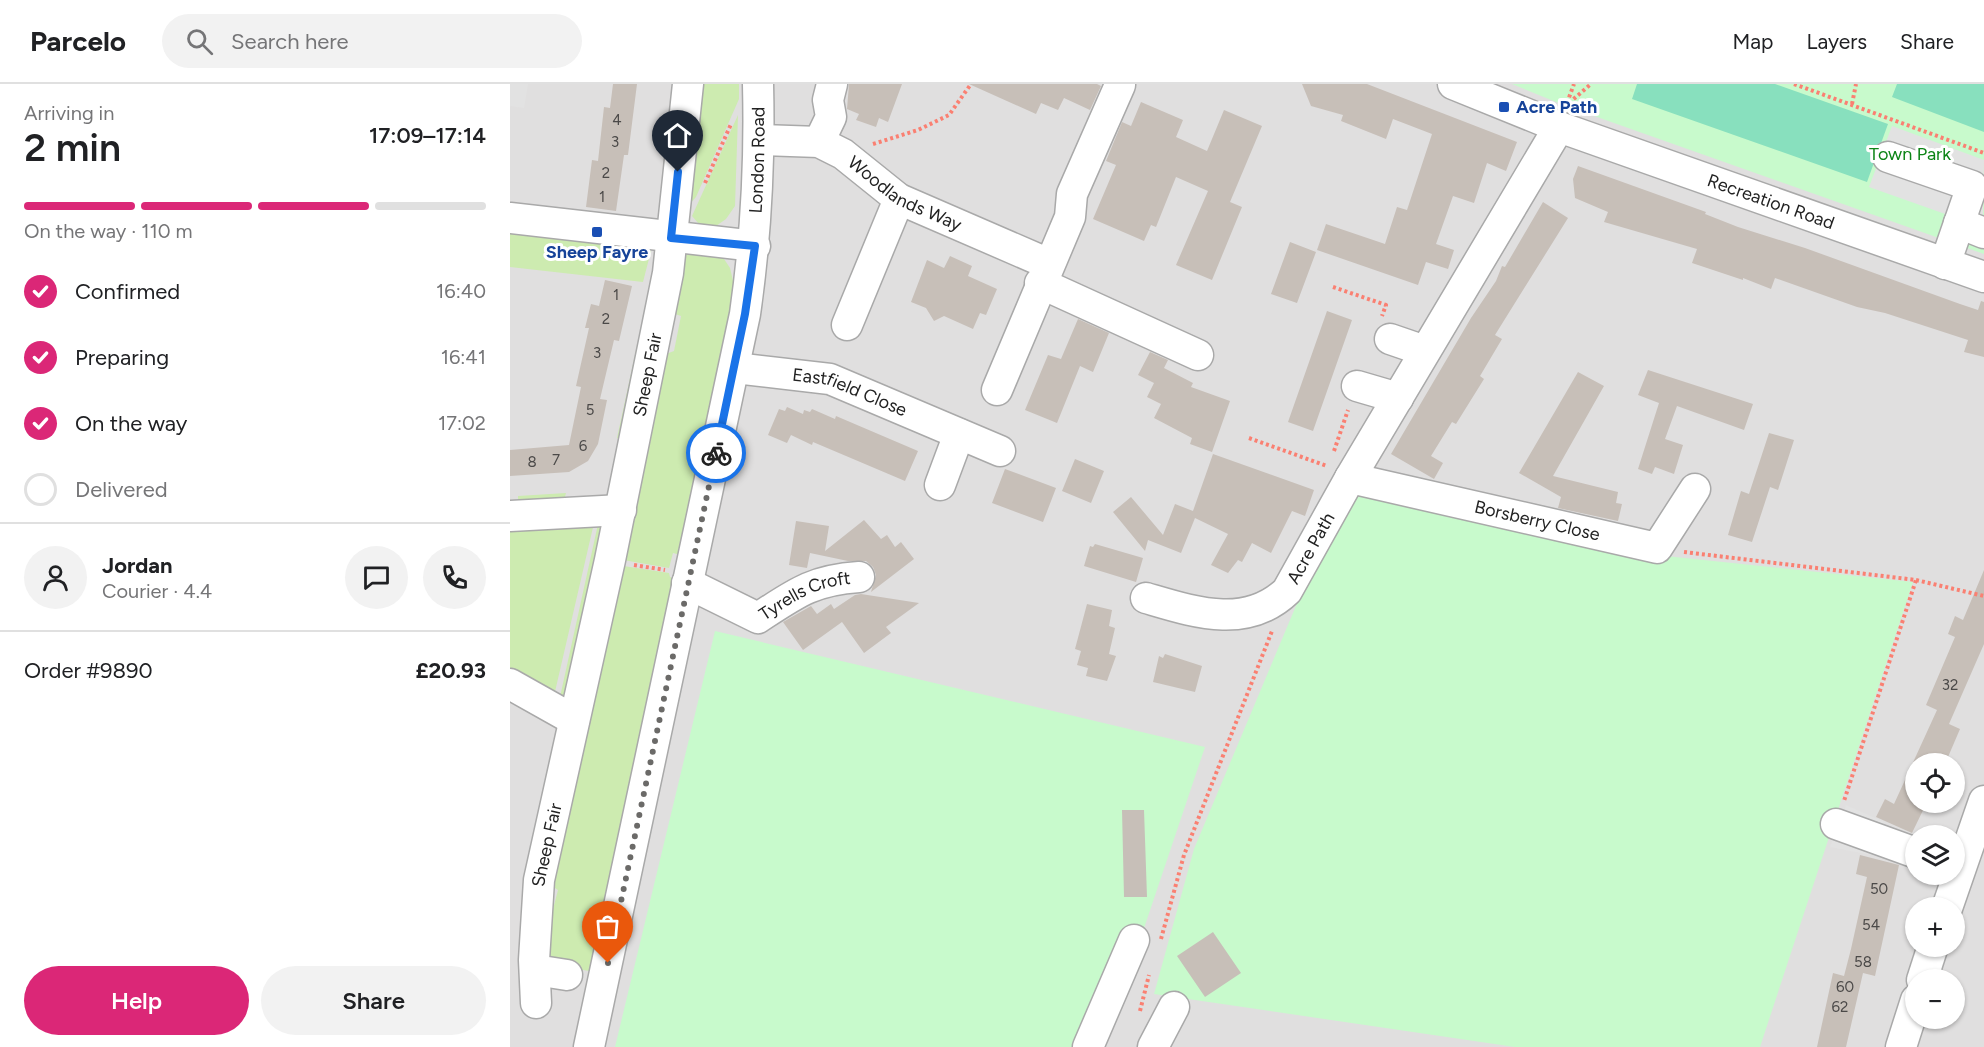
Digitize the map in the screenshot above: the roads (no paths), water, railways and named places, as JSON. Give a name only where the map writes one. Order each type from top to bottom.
[{"type":"street","name":"Sheep Fair","points":[[536,1003],[535,938],[539,880],[621,510],[668,273],[688,84]]},
{"type":"street","name":"London Road","points":[[589,1047],[735,368],[755,246],[760,140],[758,84]]},
{"type":"street","points":[[760,140],[831,148],[831,117],[828,100],[832,84]]},
{"type":"street","name":"Recreation Road","points":[[1453,84],[1559,127],[1984,277]]},
{"type":"street","points":[[997,390],[1044,273],[1070,217],[1072,194],[1120,85]]},
{"type":"street","name":"Acre Path","points":[[1146,598],[1211,614],[1230,615],[1273,605],[1287,591],[1350,478],[1559,127]]},
{"type":"street","name":"Woodlands Way","points":[[831,148],[899,199],[1198,355]]},
{"type":"street","points":[[1888,157],[1972,186],[1972,228],[1945,264]]},
{"type":"street","points":[[847,325],[899,199]]},
{"type":"street","points":[[510,218],[755,246]]},
{"type":"street","points":[[1390,339],[1425,351]]},
{"type":"street","name":"Eastfield Close","points":[[735,368],[830,379],[1000,451]]},
{"type":"street","points":[[1357,386],[1398,398]]},
{"type":"street","points":[[940,485],[959,434]]},
{"type":"street","name":"Borsberry Close","points":[[1350,478],[1657,548],[1695,489]]},
{"type":"street","points":[[510,516],[621,510]]},
{"type":"street","name":"Tyrells Croft","points":[[688,579],[758,618],[797,593],[828,579],[859,577]]},
{"type":"street","points":[[510,684],[574,720]]},
{"type":"street","points":[[1965,850],[1984,801]]},
{"type":"street","points":[[1836,824],[1905,849]]},
{"type":"street","points":[[1097,1043],[1146,943]]},
{"type":"street","points":[[535,970],[567,975]]},
{"type":"street","points":[[1153,1047],[1174,1007]]},
{"type":"street","points":[[1901,1047],[1907,1029]]},
{"type":"place","name":"Acre Path","points":[[1504,107]]},
{"type":"place","name":"Sheep Fayre","points":[[597,232]]},
{"type":"park label","name":"Town Park","points":[[1910,154]]}]
